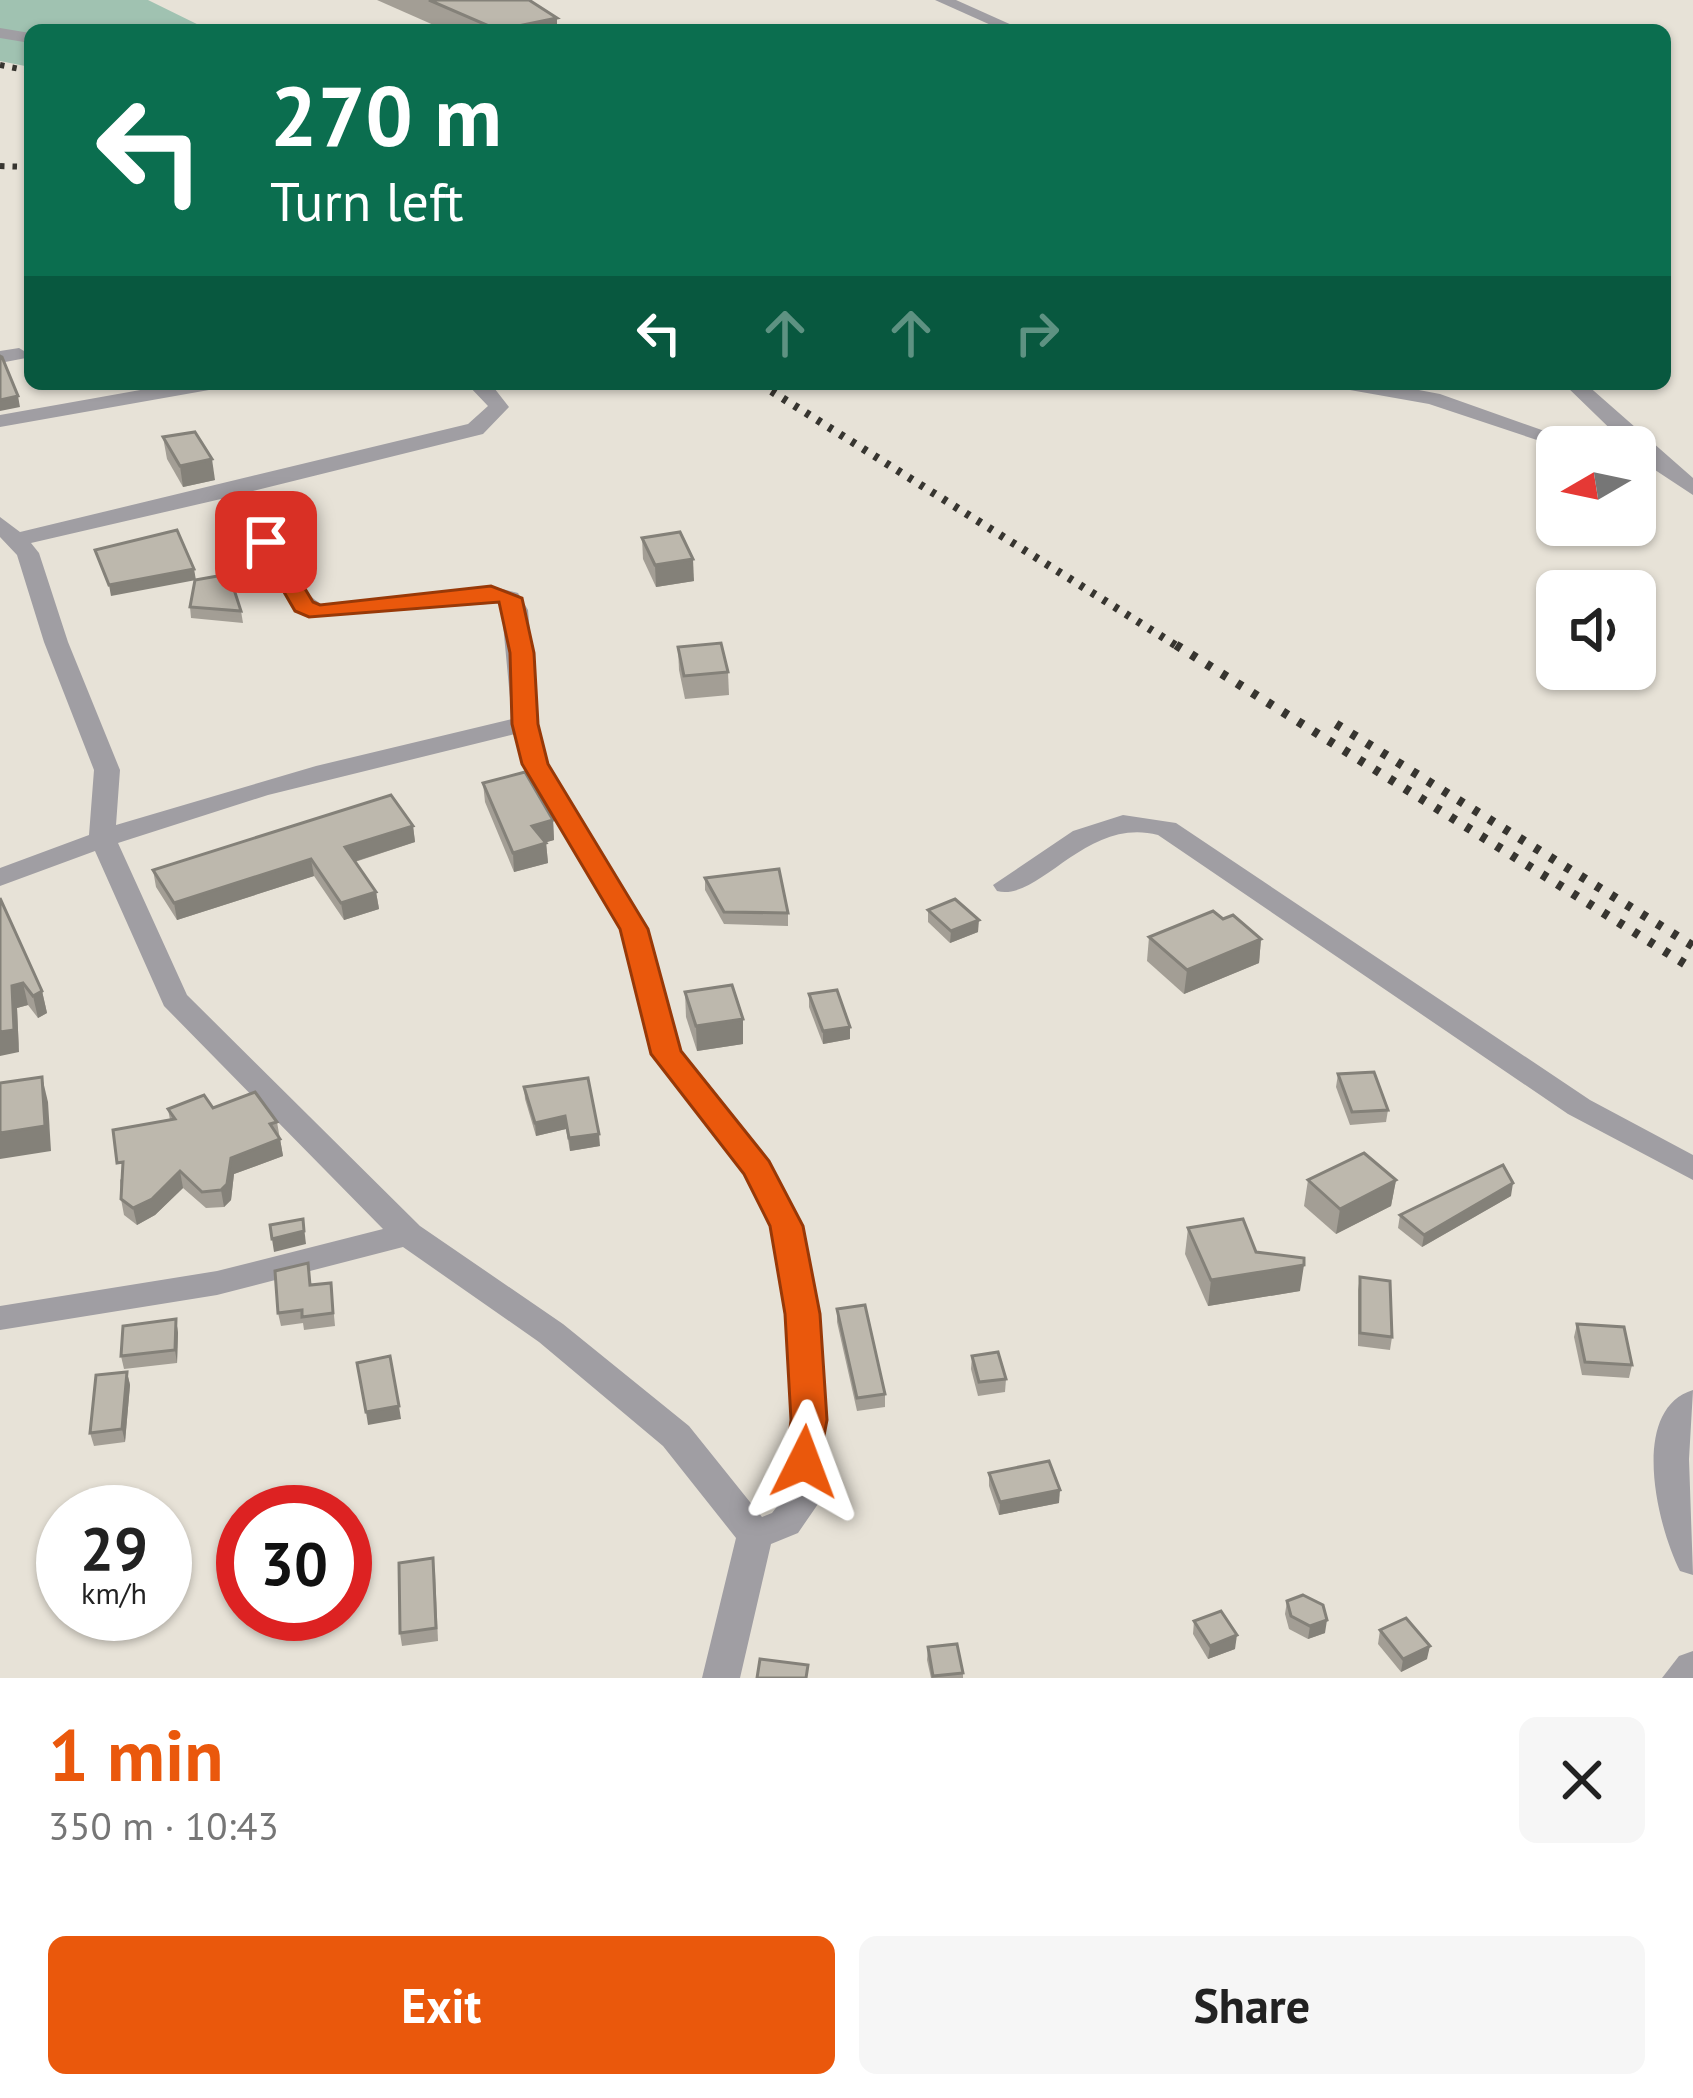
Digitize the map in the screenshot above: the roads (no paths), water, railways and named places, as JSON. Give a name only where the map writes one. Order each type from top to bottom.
[{"type":"street","points":[[943,0],[1001,24]]},
{"type":"street","points":[[0,422],[175,390]]},
{"type":"street","points":[[7,532],[225,491],[475,429],[499,407],[486,390]]},
{"type":"street","points":[[1386,390],[1433,398],[1536,432]]},
{"type":"street","points":[[1580,390],[1614,426]]},
{"type":"street","points":[[1656,466],[1693,488]]},
{"type":"street","points":[[225,491],[254,516],[298,598],[317,612],[491,593],[510,598],[522,653],[525,724],[535,764],[634,929],[667,1054],[758,1169],[786,1226],[802,1314],[809,1420],[800,1504],[785,1523],[755,1535]]},
{"type":"street","points":[[7,532],[28,553],[56,642],[107,770],[102,836],[174,999],[408,1234],[550,1333],[676,1436],[755,1535]]},
{"type":"street","points":[[0,878],[102,836],[334,766],[525,724]]},
{"type":"street","points":[[1006,886],[1075,844],[1092,828],[1128,820],[1167,830],[1579,1107],[1693,1169]]},
{"type":"street","points":[[0,1318],[217,1283],[408,1234]]},
{"type":"street","points":[[1693,1403],[1670,1454],[1678,1531],[1693,1560]]},
{"type":"street","points":[[721,1678],[755,1535]]},
{"type":"street","points":[[1681,1678],[1693,1667]]},
{"type":"railway","points":[[0,65],[24,70]]},
{"type":"railway","points":[[0,166],[24,167]]},
{"type":"railway","points":[[770,390],[1180,648]]},
{"type":"railway","points":[[1176,645],[1693,969]]},
{"type":"railway","points":[[1336,724],[1693,946]]}]
